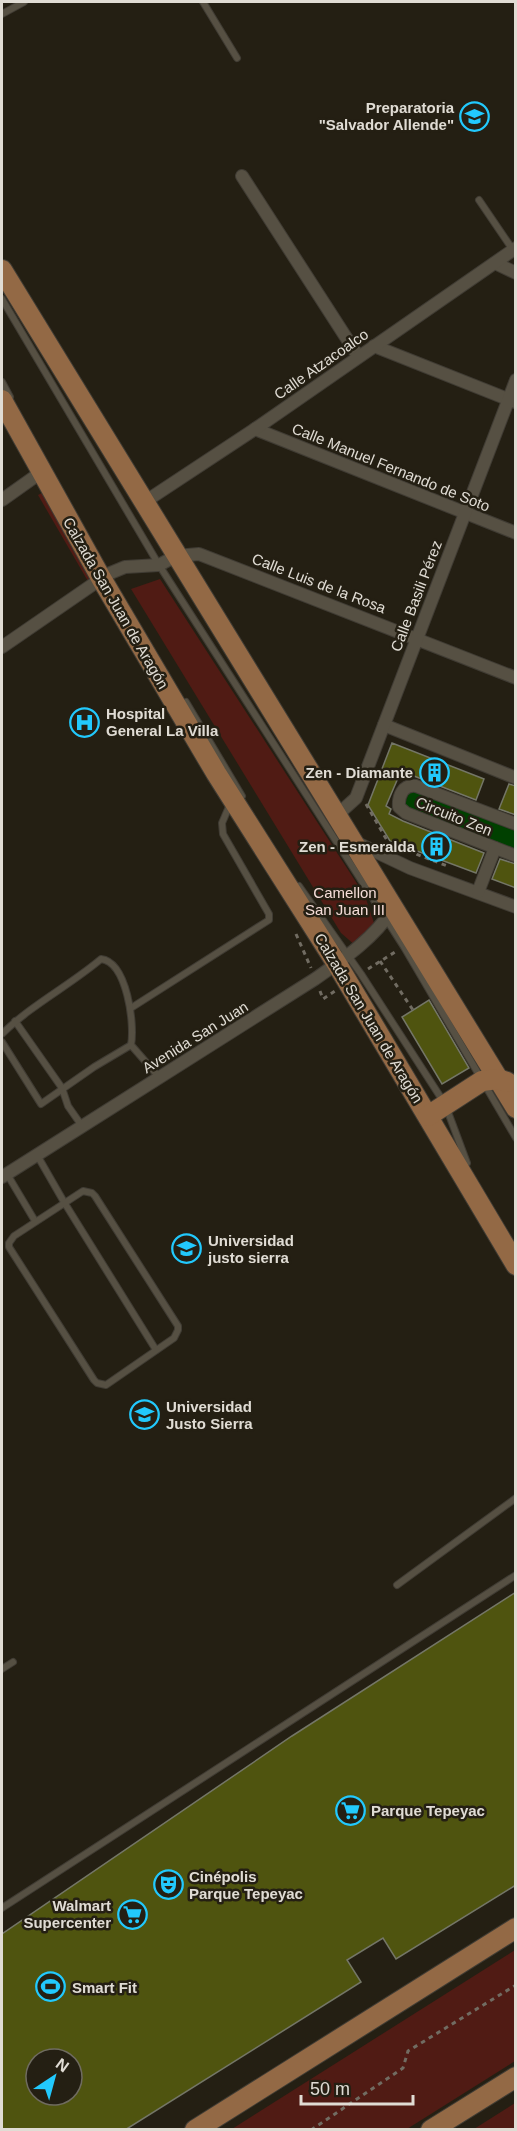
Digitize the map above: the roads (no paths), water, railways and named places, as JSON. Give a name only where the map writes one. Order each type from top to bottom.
[{"type":"main road","points":[[2,270],[143,503],[167,561],[336,816],[351,840],[389,915],[516,1108]]},
{"type":"main road","name":"Calzada San Juan de Aragón","points":[[7,401],[40,473],[106,575],[240,803],[343,960],[428,1116],[516,1265]]},
{"type":"main road","points":[[428,1116],[445,1104],[499,1082]]},
{"type":"main road","points":[[195,2130],[516,1928]]},
{"type":"main road","points":[[431,2130],[516,2077]]},
{"type":"street","points":[[242,176],[358,356]]},
{"type":"street","name":"Calle Atzacoalco","points":[[143,503],[255,429],[514,249]]},
{"type":"street","points":[[495,263],[516,273]]},
{"type":"street","points":[[374,346],[512,401]]},
{"type":"street","name":"Calle Basili Pérez","points":[[336,816],[356,798],[464,513],[512,401],[516,380]]},
{"type":"street","name":"Calle Manuel Fernando de Soto","points":[[255,429],[516,533]]},
{"type":"street","points":[[2,500],[40,473]]},
{"type":"street","name":"Calle Luis de la Rosa","points":[[2,647],[106,575],[125,567],[200,554],[516,678]]},
{"type":"street","points":[[384,725],[516,778]]},
{"type":"street","name":"Circuito Zen","points":[[516,824],[416,786],[407,786],[399,803],[402,811],[516,856]]},
{"type":"street","points":[[351,840],[410,868],[516,907]]},
{"type":"street","name":"Circuito Zen","points":[[478,892],[495,849]]},
{"type":"street","name":"Avenida San Juan","points":[[4,1175],[343,960],[362,945],[389,915]]},
{"type":"lane","points":[[2,14],[24,2]]},
{"type":"lane","points":[[203,2],[237,58]]},
{"type":"lane","points":[[479,200],[514,249]]},
{"type":"lane","points":[[2,298],[389,915]]},
{"type":"lane","points":[[2,382],[7,401]]},
{"type":"lane","points":[[131,1008],[269,920],[269,914],[222,834],[222,823],[240,803],[182,696]]},
{"type":"lane","points":[[296,882],[343,960],[445,1104],[463,1157],[469,1167]]},
{"type":"lane","points":[[2,1034],[15,1021],[101,959],[111,963],[122,983],[131,1008],[133,1037],[131,1045],[62,1088],[41,1104],[2,1042]]},
{"type":"lane","points":[[15,1021],[62,1088],[68,1106],[83,1127]]},
{"type":"lane","points":[[131,1045],[159,1078]]},
{"type":"lane","points":[[499,1082],[516,1138]]},
{"type":"lane","points":[[37,1155],[64,1203],[156,1350]]},
{"type":"lane","points":[[4,1175],[35,1221]]},
{"type":"lane","points":[[83,1191],[95,1196],[176,1322],[177,1334],[110,1383],[101,1385],[98,1383],[11,1251],[9,1243],[11,1239],[64,1203],[83,1191]]},
{"type":"lane","points":[[397,1585],[516,1498]]},
{"type":"lane","points":[[2,1908],[516,1575]]},
{"type":"lane","points":[[2,1669],[13,1662]]},
{"type":"place","name":"Preparatoria \"Salvador Allende\"","points":[[475,116]]},
{"type":"place","name":"Hospital General La Villa","points":[[85,722]]},
{"type":"place","name":"Zen - Diamante","points":[[434,772]]},
{"type":"place","name":"Zen - Esmeralda","points":[[436,846]]},
{"type":"place","name":"Universidad justo sierra","points":[[187,1249]]},
{"type":"place","name":"Universidad Justo Sierra","points":[[145,1415]]},
{"type":"place","name":"Parque Tepeyac","points":[[350,1810]]},
{"type":"place","name":"Cinépolis Parque Tepeyac","points":[[168,1885]]},
{"type":"place","name":"Walmart Supercenter","points":[[132,1914]]},
{"type":"place","name":"Smart Fit","points":[[51,1987]]},
{"type":"park label","name":"Camellon San Juan III","points":[[345,900]]}]
